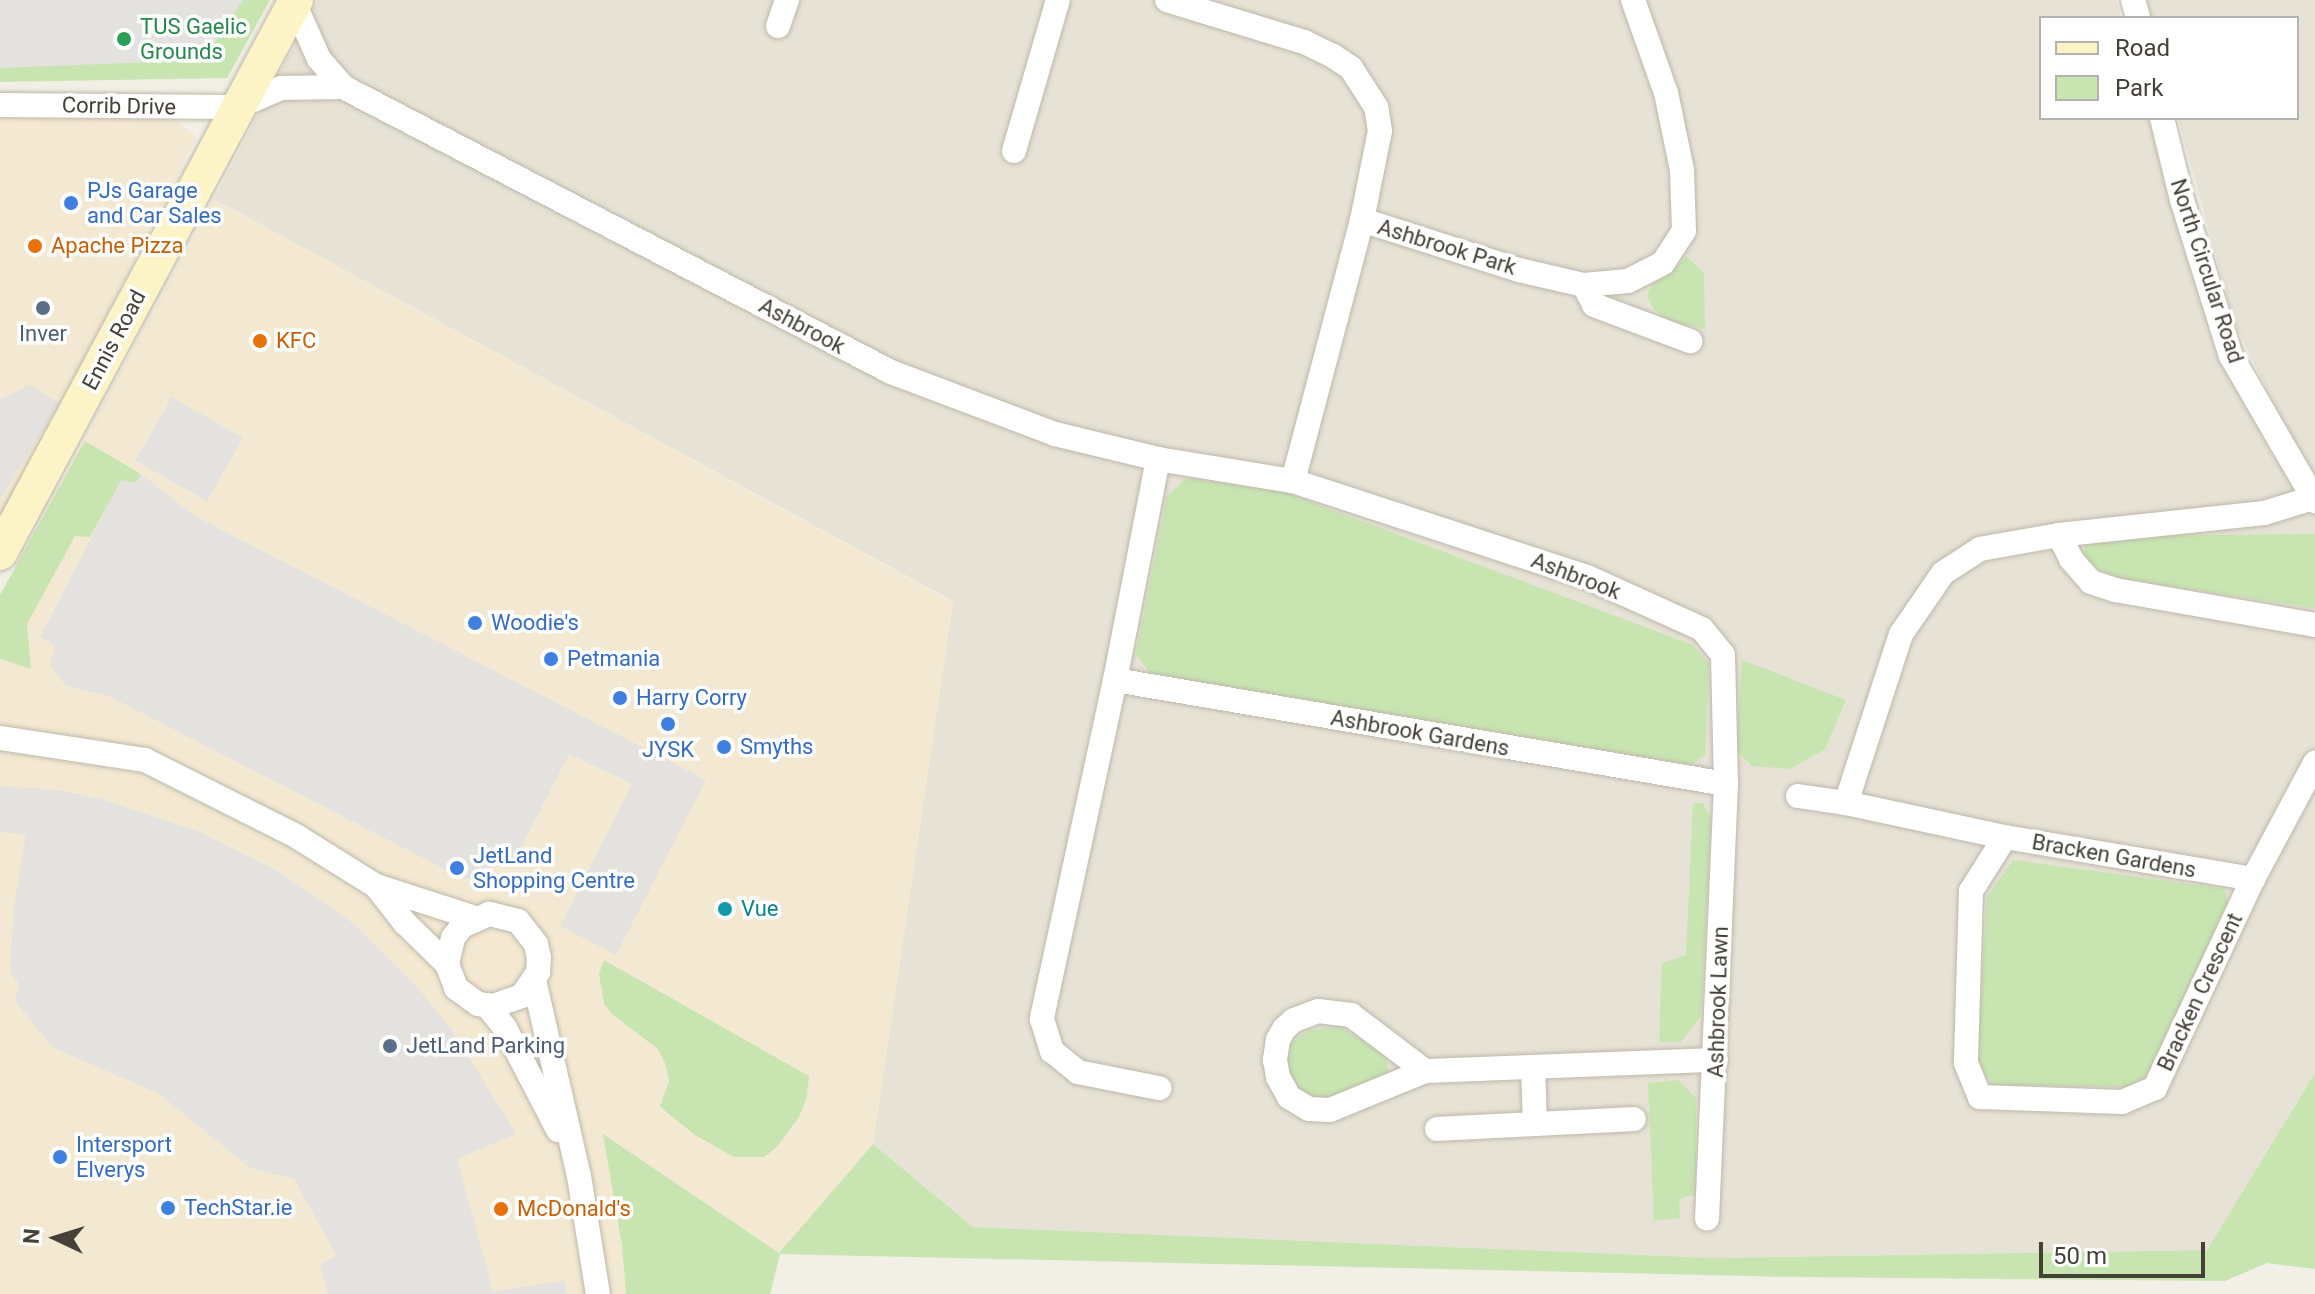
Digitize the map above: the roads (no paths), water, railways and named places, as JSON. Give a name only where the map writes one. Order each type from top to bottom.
[{"type":"main road","name":"Ennis Road","points":[[0,553],[295,2]]},
{"type":"street","points":[[778,26],[787,0]]},
{"type":"street","points":[[1014,151],[1058,0]]},
{"type":"street","name":"Ashbrook Park","points":[[1176,2],[1304,42],[1351,68],[1376,107],[1380,131],[1362,220],[1519,270],[1584,285],[1628,281],[1663,263],[1684,231],[1682,170],[1669,109],[1633,0]]},
{"type":"street","name":"Ashbrook","points":[[295,2],[319,59],[343,87],[891,372],[1055,434],[1158,459],[1293,481],[1587,577],[1702,629],[1723,655],[1726,784]]},
{"type":"street","name":"Ashbrook","points":[[237,107],[281,88],[343,87]]},
{"type":"street","name":"Corrib Drive","points":[[0,105],[237,107]]},
{"type":"street","name":"North Circular Road","points":[[2162,120],[2182,200],[2231,356],[2304,458],[2314,500]]},
{"type":"street","points":[[1293,481],[1362,220]]},
{"type":"street","points":[[1628,281],[1644,324]]},
{"type":"street","points":[[1584,285],[1594,305],[1690,341]]},
{"type":"street","points":[[1158,459],[1115,680],[1042,1019],[1052,1051],[1078,1072],[1159,1088]]},
{"type":"street","points":[[1846,803],[1901,634],[1943,573],[1980,549],[2059,535],[2264,513],[2314,500]]},
{"type":"street","points":[[2059,535],[2071,559],[2091,582],[2115,590],[2315,625]]},
{"type":"street","name":"Ashbrook Gardens","points":[[1115,680],[1726,784]]},
{"type":"street","points":[[0,738],[145,760],[296,836],[376,886],[475,918],[504,915],[529,931],[539,958],[534,980],[522,996],[508,1004],[487,1005],[465,996],[456,988],[447,964],[405,923],[376,886]]},
{"type":"street","points":[[2253,879],[2315,763]]},
{"type":"street","name":"Ashbrook Lawn","points":[[1707,1219],[1726,784]]},
{"type":"street","name":"Bracken Gardens","points":[[1798,796],[1846,803],[2005,837],[2253,879]]},
{"type":"street","name":"Bracken Crescent","points":[[2005,837],[1971,891],[1966,1063],[1980,1097],[2122,1102],[2155,1088],[2253,879]]},
{"type":"street","points":[[447,964],[453,938],[475,918]]},
{"type":"street","points":[[534,980],[579,1176],[598,1294]]},
{"type":"street","points":[[487,1005],[505,1028],[538,1088],[579,1176]]},
{"type":"street","points":[[1425,1071],[1351,1015],[1318,1011],[1294,1020],[1278,1040],[1278,1077],[1289,1097],[1309,1109],[1330,1110],[1425,1071],[1716,1060]]},
{"type":"street","points":[[1533,1067],[1535,1124]]},
{"type":"street","points":[[1437,1129],[1634,1119]]},
{"type":"place","name":"TUS Gaelic Grounds","points":[[124,39]]},
{"type":"place","name":"PJs Garage and Car Sales","points":[[71,203]]},
{"type":"place","name":"Apache Pizza","points":[[35,246]]},
{"type":"place","name":"Inver","points":[[43,308]]},
{"type":"place","name":"KFC","points":[[260,341]]},
{"type":"place","name":"Woodie's","points":[[475,623]]},
{"type":"place","name":"Petmania","points":[[551,659]]},
{"type":"place","name":"Harry Corry","points":[[620,698]]},
{"type":"place","name":"JYSK","points":[[668,724]]},
{"type":"place","name":"Smyths","points":[[724,747]]},
{"type":"place","name":"JetLand Shopping Centre","points":[[457,868]]},
{"type":"place","name":"Vue","points":[[725,909]]},
{"type":"place","name":"JetLand Parking","points":[[390,1046]]},
{"type":"place","name":"Intersport Elverys","points":[[60,1157]]},
{"type":"place","name":"TechStar.ie","points":[[168,1208]]},
{"type":"place","name":"McDonald's","points":[[501,1209]]}]
